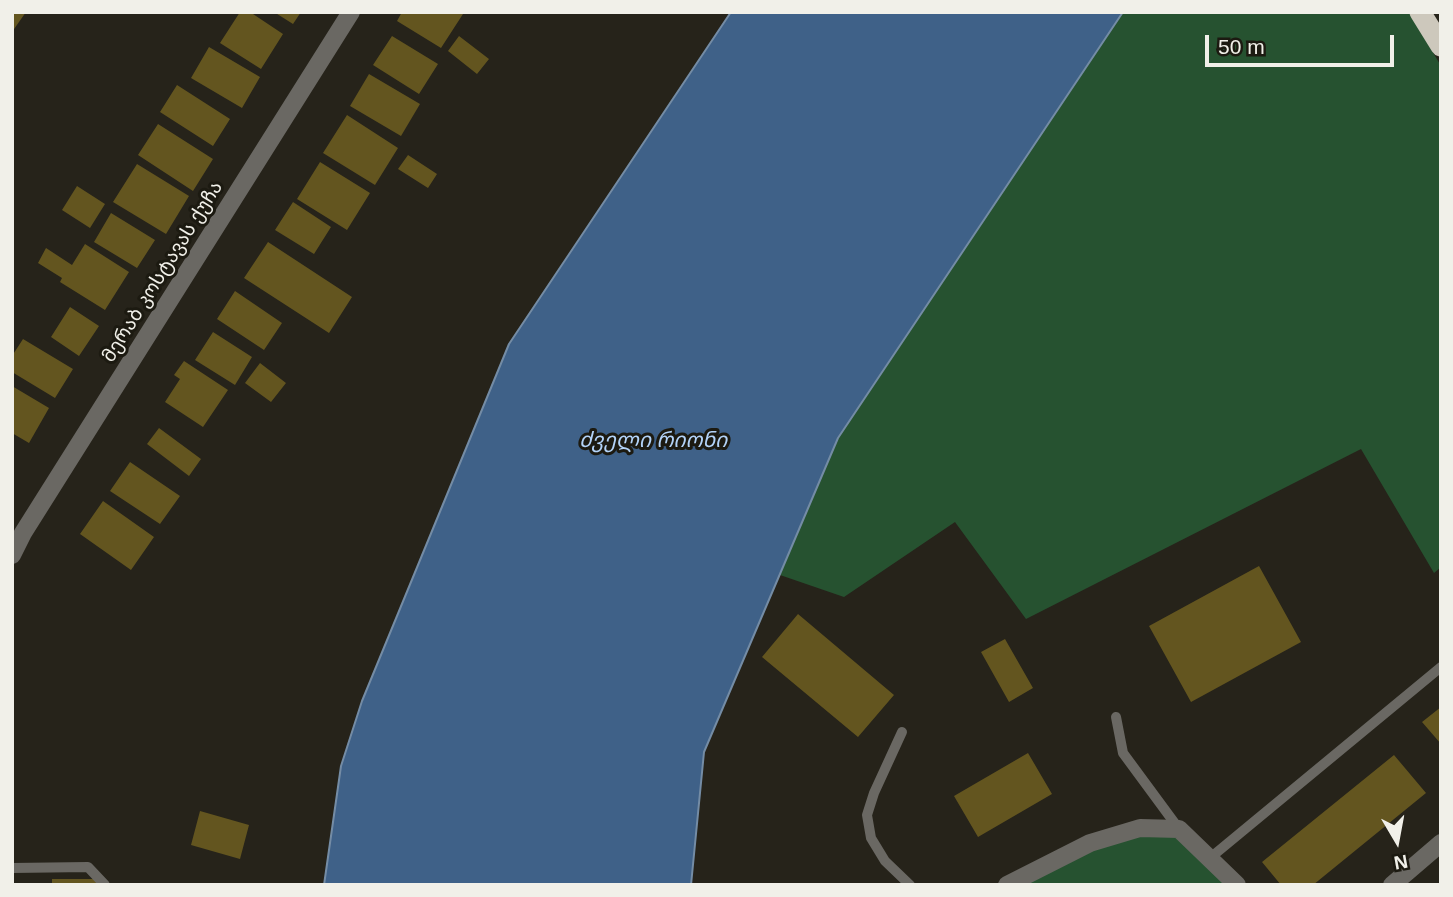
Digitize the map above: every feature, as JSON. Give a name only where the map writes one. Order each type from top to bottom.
[{"type":"highway","points":[[1420,12],[1441,46]]},
{"type":"street","name":"მერაბ კოსტავას ქუჩა","points":[[12,555],[23,533],[351,12]]},
{"type":"street","points":[[1007,885],[1090,843],[1140,828],[1179,828],[1237,885]]},
{"type":"street","points":[[1392,885],[1441,843]]},
{"type":"lane","points":[[1210,858],[1441,667]]},
{"type":"lane","points":[[1116,717],[1123,753],[1179,828]]},
{"type":"lane","points":[[902,732],[867,815],[872,838],[885,861],[911,885]]},
{"type":"lane","points":[[12,868],[88,867],[105,885]]},
{"type":"green space","points":[[1123,12],[1409,12],[1441,66],[1441,567],[1434,573],[1361,449],[1026,619],[955,522],[844,597],[780,575],[838,438]]},
{"type":"green space","points":[[1179,829],[1237,885],[1007,885],[1090,843]]},
{"type":"water","name":"ძველი რიონი","points":[[731,12],[1123,12],[838,438],[704,752],[691,885],[324,885],[341,766],[362,701],[509,344]]},
{"type":"building","points":[[12,12],[26,12],[12,32]]},
{"type":"building","points":[[240,12],[250,12],[283,34],[261,69],[220,43]]},
{"type":"building","points":[[274,12],[301,12],[293,24]]},
{"type":"building","points":[[402,12],[463,14],[441,48],[397,21]]},
{"type":"building","points":[[392,36],[438,64],[419,94],[373,65]]},
{"type":"building","points":[[459,36],[489,59],[477,74],[448,51]]},
{"type":"building","points":[[209,47],[260,77],[242,108],[191,78]]},
{"type":"building","points":[[369,74],[420,104],[401,136],[350,106]]},
{"type":"building","points":[[177,85],[230,119],[213,146],[160,112]]},
{"type":"building","points":[[347,115],[398,148],[375,185],[323,153]]},
{"type":"building","points":[[158,124],[213,159],[193,191],[138,155]]},
{"type":"building","points":[[408,155],[437,174],[428,188],[398,169]]},
{"type":"building","points":[[320,162],[370,193],[347,230],[297,199]]},
{"type":"building","points":[[137,164],[189,196],[166,234],[113,202]]},
{"type":"building","points":[[77,186],[105,204],[90,228],[62,210]]},
{"type":"building","points":[[293,202],[331,227],[314,254],[275,230]]},
{"type":"building","points":[[111,213],[155,240],[137,268],[94,242]]},
{"type":"building","points":[[268,242],[352,297],[329,333],[244,278]]},
{"type":"building","points":[[85,244],[129,272],[105,310],[60,282],[62,278],[38,263],[46,248],[72,265]]},
{"type":"building","points":[[235,291],[282,323],[264,350],[217,319]]},
{"type":"building","points":[[70,307],[99,326],[79,356],[51,337]]},
{"type":"building","points":[[213,332],[252,357],[235,385],[195,360]]},
{"type":"building","points":[[23,339],[73,369],[55,398],[12,372],[12,356]]},
{"type":"building","points":[[184,361],[228,390],[203,427],[165,402],[180,379],[174,375]]},
{"type":"building","points":[[260,363],[286,383],[271,402],[245,383]]},
{"type":"building","points":[[12,386],[49,408],[29,443],[12,433]]},
{"type":"building","points":[[159,428],[201,459],[189,476],[147,444]]},
{"type":"building","points":[[130,462],[180,496],[160,524],[110,491]]},
{"type":"building","points":[[103,501],[154,537],[131,570],[80,534]]},
{"type":"building","points":[[1259,566],[1301,642],[1191,702],[1149,626]]},
{"type":"building","points":[[798,614],[894,695],[858,737],[762,657]]},
{"type":"building","points":[[1005,639],[1033,688],[1009,702],[981,652]]},
{"type":"building","points":[[1441,707],[1441,744],[1422,722]]},
{"type":"building","points":[[1028,753],[1052,794],[978,837],[954,796]]},
{"type":"building","points":[[1394,755],[1426,793],[1313,885],[1281,885],[1262,862]]},
{"type":"building","points":[[200,811],[249,825],[240,859],[191,845]]},
{"type":"building","points":[[52,879],[97,879],[97,885],[52,885]]}]
